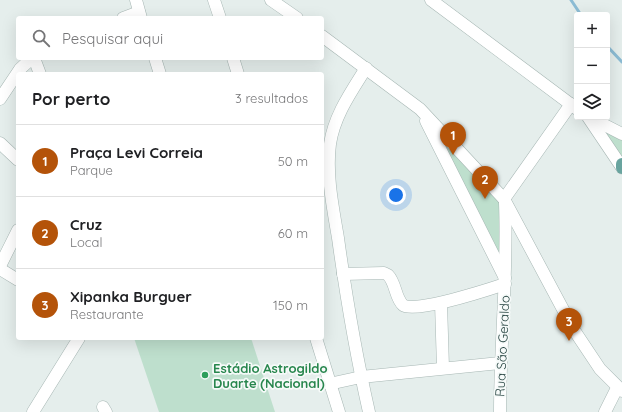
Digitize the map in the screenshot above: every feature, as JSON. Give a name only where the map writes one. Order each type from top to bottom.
[{"type":"street","points":[[214,0],[219,16]]},
{"type":"street","points":[[271,0],[294,16]]},
{"type":"street","points":[[430,0],[574,107],[504,199]]},
{"type":"street","points":[[127,16],[139,10]]},
{"type":"street","points":[[324,37],[420,109],[504,199],[574,330],[600,369],[620,389],[605,412]]},
{"type":"street","points":[[18,72],[31,60]]},
{"type":"street","points":[[34,60],[39,72]]},
{"type":"street","points":[[156,60],[159,72]]},
{"type":"street","points":[[234,60],[237,72]]},
{"type":"street","points":[[366,68],[341,108],[330,144],[330,183],[343,274],[361,377],[369,412]]},
{"type":"street","points":[[0,100],[16,75]]},
{"type":"street","name":"Rua São Geraldo","points":[[420,109],[505,282]]},
{"type":"street","points":[[590,120],[622,166]]},
{"type":"street","points":[[594,120],[622,134]]},
{"type":"street","points":[[0,143],[16,158]]},
{"type":"street","name":"Rua São Geraldo","points":[[500,412],[500,363],[506,238],[504,199]]},
{"type":"street","points":[[16,234],[0,268],[16,279]]},
{"type":"street","points":[[343,274],[384,273],[388,275],[404,306],[441,303],[505,282]]},
{"type":"street","points":[[441,303],[442,368]]},
{"type":"street","points":[[33,412],[79,340]]},
{"type":"street","points":[[317,340],[329,384],[339,412]]},
{"type":"street","points":[[329,384],[361,377],[500,363]]},
{"type":"green space","points":[[421,110],[504,201],[505,276]]},
{"type":"green space","points":[[600,129],[622,137],[622,158]]},
{"type":"green space","name":"Estádio Astrogildo Duarte (Nacional)","points":[[135,340],[252,340],[275,412],[159,412]]},
{"type":"waterway","points":[[571,0],[579,12]]},
{"type":"waterway","points":[[609,48],[622,62]]},
{"type":"place","name":"Praça Levi Correia","points":[[453,155]]},
{"type":"place","name":"Cruz","points":[[485,199]]},
{"type":"place","name":"Xipanka Burguer","points":[[569,341]]},
{"type":"place","name":"Estádio Astrogildo Duarte (Nacional)","points":[[205,375]]}]
